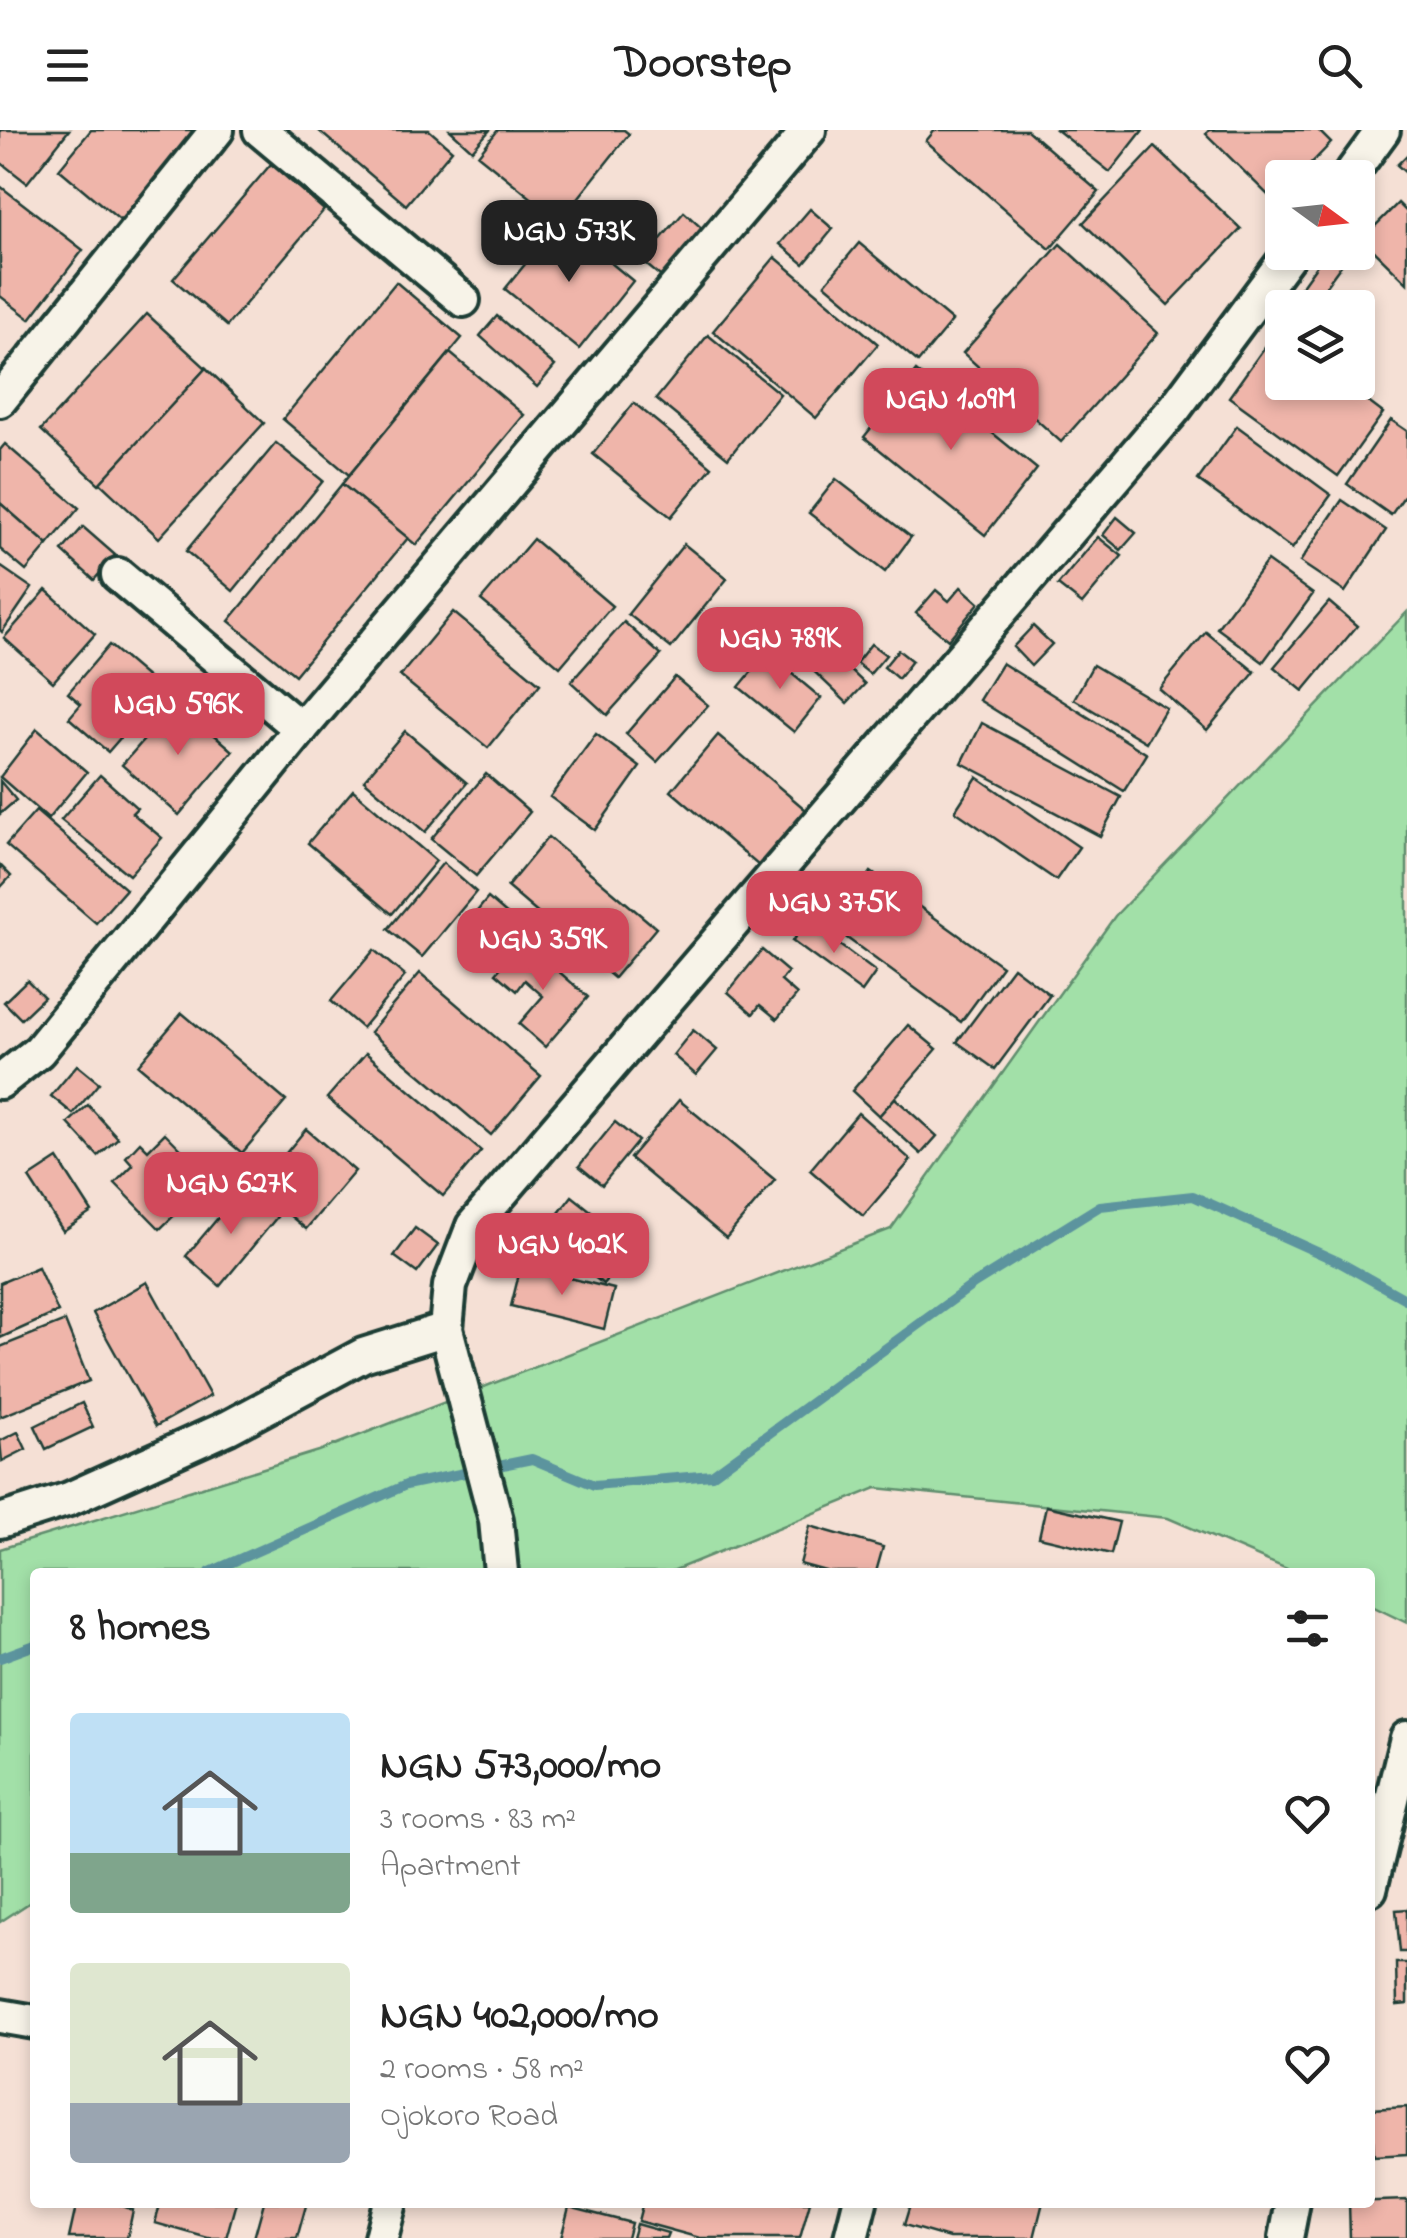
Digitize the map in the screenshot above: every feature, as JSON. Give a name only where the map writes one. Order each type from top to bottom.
[{"type":"street","points":[[0,400],[217,130]]},
{"type":"street","points":[[260,130],[463,300]]},
{"type":"street","points":[[0,1082],[39,1051],[301,729],[809,130]]},
{"type":"street","points":[[1361,160],[1383,130]]},
{"type":"street","points":[[500,1568],[496,1520],[446,1329],[450,1286],[473,1226],[1175,408],[1278,270]]},
{"type":"street","points":[[118,575],[301,729]]},
{"type":"street","points":[[0,1521],[68,1498],[229,1427],[363,1356],[446,1329]]},
{"type":"street","points":[[1375,1869],[1407,1738]]},
{"type":"street","points":[[0,2016],[30,2021]]},
{"type":"street","points":[[381,2238],[388,2208]]},
{"type":"street","points":[[852,2238],[859,2208]]},
{"type":"street","points":[[1286,2238],[1292,2208]]},
{"type":"green space","points":[[1407,612],[1407,1623],[1375,1607],[1375,1568],[1285,1568],[1168,1518],[876,1488],[680,1568],[30,1568],[30,1902],[0,1922],[0,1549],[319,1451],[891,1229],[1115,916]]},
{"type":"building","points":[[0,130],[69,130],[27,183],[0,162]]},
{"type":"building","points":[[91,130],[197,133],[122,222],[59,169]]},
{"type":"building","points":[[318,130],[429,130],[452,150],[406,205]]},
{"type":"building","points":[[450,130],[490,130],[472,150]]},
{"type":"building","points":[[498,130],[624,130],[629,134],[560,221],[478,155]]},
{"type":"building","points":[[935,130],[1027,130],[1099,192],[1050,249],[926,141]]},
{"type":"building","points":[[1057,130],[1143,130],[1110,172]]},
{"type":"building","points":[[1209,130],[1318,130],[1331,143],[1314,160],[1265,160],[1265,192],[1206,134]]},
{"type":"building","points":[[1155,147],[1241,229],[1168,305],[1083,223]]},
{"type":"building","points":[[1407,155],[1407,174],[1397,165]]},
{"type":"building","points":[[271,164],[324,210],[227,326],[173,279]]},
{"type":"building","points":[[0,186],[83,250],[30,319],[0,296]]},
{"type":"building","points":[[1398,203],[1407,212],[1407,283],[1375,252],[1375,226]]},
{"type":"building","points":[[810,209],[833,229],[804,264],[780,244]]},
{"type":"building","points":[[684,212],[706,232],[665,280],[642,261]]},
{"type":"building","points":[[560,221],[633,281],[579,349],[505,289]]},
{"type":"building","points":[[859,243],[952,321],[918,362],[825,284]]},
{"type":"building","points":[[1060,244],[1158,333],[1061,442],[963,353]]},
{"type":"building","points":[[775,257],[878,344],[816,418],[713,331]]},
{"type":"building","points":[[1313,270],[1338,270],[1323,290],[1299,290]]},
{"type":"building","points":[[396,282],[462,338],[349,475],[283,419]]},
{"type":"building","points":[[147,314],[206,368],[99,484],[41,430]]},
{"type":"building","points":[[497,316],[555,366],[537,387],[480,336]]},
{"type":"building","points":[[708,335],[780,394],[728,458],[656,399]]},
{"type":"building","points":[[1265,347],[1265,400],[1366,400],[1383,413],[1338,476],[1229,397]]},
{"type":"building","points":[[450,353],[524,415],[416,545],[342,484]]},
{"type":"building","points":[[206,368],[264,423],[159,538],[100,483]]},
{"type":"building","points":[[916,371],[1037,469],[985,535],[864,437]]},
{"type":"building","points":[[634,403],[712,467],[671,517],[593,454]]},
{"type":"building","points":[[1391,420],[1407,431],[1407,492],[1391,515],[1347,484]]},
{"type":"building","points":[[1237,426],[1331,495],[1292,549],[1198,480]]},
{"type":"building","points":[[276,443],[323,481],[233,591],[186,551]]},
{"type":"building","points":[[5,444],[79,508],[48,545],[0,503],[0,450]]},
{"type":"building","points":[[836,479],[911,537],[885,572],[809,513]]},
{"type":"building","points":[[342,484],[408,538],[295,675],[229,621]]},
{"type":"building","points":[[1342,500],[1386,530],[1345,592],[1300,562]]},
{"type":"building","points":[[0,503],[48,545],[26,571],[0,549]]},
{"type":"building","points":[[1117,517],[1136,533],[1121,550],[1103,535]]},
{"type":"building","points":[[83,527],[115,555],[94,580],[62,551]]},
{"type":"building","points":[[1098,537],[1122,556],[1082,604],[1058,585]]},
{"type":"building","points":[[533,539],[612,606],[560,667],[481,600]]},
{"type":"building","points":[[684,544],[727,579],[671,648],[628,614]]},
{"type":"building","points":[[1267,561],[1313,594],[1263,662],[1217,628]]},
{"type":"building","points":[[0,566],[32,588],[2,632],[0,630]]},
{"type":"building","points":[[961,587],[979,603],[948,640],[916,613],[936,590],[949,601]]},
{"type":"building","points":[[46,590],[95,634],[53,682],[4,638]]},
{"type":"building","points":[[1329,602],[1357,626],[1303,691],[1274,667]]},
{"type":"building","points":[[453,612],[540,684],[488,748],[400,676]]},
{"type":"building","points":[[794,616],[813,635],[819,629],[853,661],[847,667],[865,684],[847,703],[776,635]]},
{"type":"building","points":[[624,622],[661,655],[607,715],[571,682]]},
{"type":"building","points":[[1033,626],[1052,644],[1031,666],[1013,647]]},
{"type":"building","points":[[1206,632],[1255,672],[1207,730],[1159,689]]},
{"type":"building","points":[[871,644],[886,655],[870,674],[856,663]]},
{"type":"building","points":[[109,645],[156,685],[135,709],[141,714],[108,752],[69,718],[81,704],[68,693]]},
{"type":"building","points":[[898,650],[912,661],[898,679],[884,667]]},
{"type":"building","points":[[767,653],[821,698],[794,732],[739,687]]},
{"type":"building","points":[[1002,663],[1147,754],[1124,791],[979,700]]},
{"type":"building","points":[[1093,665],[1166,708],[1146,742],[1074,699]]},
{"type":"building","points":[[675,677],[708,705],[657,762],[626,734]]},
{"type":"building","points":[[177,702],[233,751],[179,815],[122,765]]},
{"type":"building","points":[[982,723],[1121,797],[1100,836],[962,763]]},
{"type":"building","points":[[37,729],[87,772],[48,819],[0,777]]},
{"type":"building","points":[[405,731],[467,783],[425,832],[364,780]]},
{"type":"building","points":[[596,734],[640,767],[595,830],[550,797]]},
{"type":"building","points":[[718,735],[806,810],[759,866],[671,791]]},
{"type":"building","points":[[486,774],[530,812],[476,876],[431,839]]},
{"type":"building","points":[[100,775],[137,808],[132,813],[162,838],[129,875],[61,820]]},
{"type":"building","points":[[977,777],[1079,847],[1056,880],[955,811]]},
{"type":"building","points":[[0,781],[16,800],[0,814]]},
{"type":"building","points":[[353,790],[436,861],[392,914],[308,843]]},
{"type":"building","points":[[36,811],[126,889],[96,923],[6,845]]},
{"type":"building","points":[[548,837],[656,928],[614,978],[507,887]]},
{"type":"building","points":[[443,863],[476,892],[422,957],[388,929]]},
{"type":"building","points":[[0,865],[11,876],[0,888]]},
{"type":"building","points":[[871,872],[1002,966],[961,1022],[832,927]]},
{"type":"building","points":[[488,898],[523,928],[509,946],[473,916]]},
{"type":"building","points":[[807,921],[876,972],[862,992],[792,941]]},
{"type":"building","points":[[524,941],[588,997],[545,1047],[519,1024],[543,996],[525,980],[517,991],[496,973]]},
{"type":"building","points":[[374,950],[405,976],[362,1028],[331,1001]]},
{"type":"building","points":[[762,950],[788,972],[781,981],[797,995],[777,1019],[760,1005],[753,1014],[728,992]]},
{"type":"building","points":[[1013,967],[1050,995],[995,1069],[957,1042]]},
{"type":"building","points":[[420,973],[541,1076],[491,1135],[370,1032]]},
{"type":"building","points":[[27,980],[44,997],[21,1019],[4,1002]]},
{"type":"building","points":[[182,1013],[286,1101],[242,1153],[138,1065]]},
{"type":"building","points":[[908,1025],[937,1049],[879,1116],[852,1091]]},
{"type":"building","points":[[693,1030],[717,1050],[696,1075],[673,1055]]},
{"type":"building","points":[[366,1053],[481,1151],[443,1196],[327,1098]]},
{"type":"building","points":[[77,1065],[99,1083],[73,1114],[51,1096]]},
{"type":"building","points":[[895,1098],[937,1136],[921,1154],[879,1116]]},
{"type":"building","points":[[679,1100],[775,1180],[726,1238],[630,1158]]},
{"type":"building","points":[[88,1105],[118,1138],[98,1156],[68,1123]]},
{"type":"building","points":[[858,1113],[911,1160],[863,1216],[810,1170]]},
{"type":"building","points":[[615,1122],[638,1141],[602,1185],[579,1166]]},
{"type":"building","points":[[306,1129],[355,1171],[306,1229],[257,1188]]},
{"type":"building","points":[[165,1133],[211,1180],[160,1229],[115,1183],[133,1165],[126,1157],[140,1142],[148,1150]]},
{"type":"building","points":[[58,1159],[92,1212],[63,1231],[29,1178]]},
{"type":"building","points":[[243,1188],[277,1217],[220,1286],[186,1256]]},
{"type":"building","points":[[572,1196],[634,1245],[603,1284],[542,1235]]},
{"type":"building","points":[[415,1228],[438,1245],[417,1273],[394,1256]]},
{"type":"building","points":[[526,1238],[549,1244],[543,1266],[520,1260]]},
{"type":"building","points":[[521,1266],[614,1289],[604,1329],[511,1306]]},
{"type":"building","points":[[38,1267],[58,1312],[0,1338],[0,1283]]},
{"type":"building","points":[[147,1282],[210,1396],[156,1426],[93,1313]]},
{"type":"building","points":[[65,1321],[89,1381],[0,1417],[0,1347]]},
{"type":"building","points":[[82,1403],[93,1427],[46,1449],[35,1426]]},
{"type":"building","points":[[18,1432],[26,1449],[2,1461],[0,1441]]},
{"type":"building","points":[[1046,1506],[1119,1522],[1111,1554],[1039,1537]]},
{"type":"building","points":[[810,1526],[883,1547],[877,1568],[814,1568],[800,1564]]},
{"type":"building","points":[[1407,1909],[1407,1952],[1400,1952],[1396,1910]]},
{"type":"building","points":[[1396,1963],[1407,1963],[1407,2004],[1397,2005]]},
{"type":"building","points":[[1407,2107],[1407,2154],[1375,2156],[1375,2109]]},
{"type":"building","points":[[1407,2200],[1407,2238],[1350,2238],[1349,2208],[1375,2208],[1375,2201]]},
{"type":"building","points":[[76,2208],[133,2210],[127,2238],[69,2238]]},
{"type":"building","points":[[159,2208],[234,2208],[226,2238],[208,2238],[155,2223]]},
{"type":"building","points":[[262,2208],[305,2208],[297,2238],[254,2238]]},
{"type":"building","points":[[569,2208],[631,2223],[627,2238],[561,2238]]},
{"type":"building","points":[[641,2208],[808,2208],[800,2238],[700,2238],[638,2221]]},
{"type":"building","points":[[909,2208],[1042,2208],[1034,2238],[949,2238],[904,2225]]},
{"type":"building","points":[[636,2224],[668,2233],[666,2238],[632,2238]]},
{"type":"waterway","points":[[219,1568],[406,1485],[532,1459],[594,1485],[712,1475],[974,1284],[1100,1206],[1193,1196],[1339,1262],[1407,1300]]},
{"type":"waterway","points":[[0,1658],[30,1647]]}]
